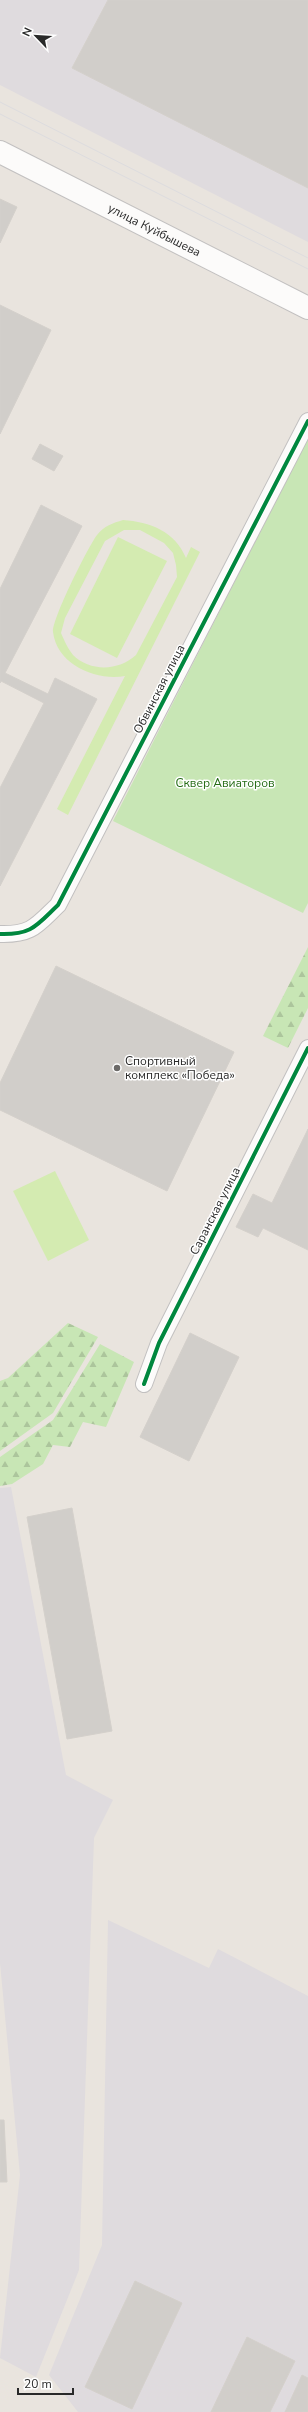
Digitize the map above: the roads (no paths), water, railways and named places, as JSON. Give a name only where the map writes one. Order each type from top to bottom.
[{"type":"main road","name":"улица Куйбышева","points":[[0,152],[308,308]]},
{"type":"street","name":"Обвинская улица","points":[[0,934],[16,934],[32,930],[58,905],[308,421]]},
{"type":"street","name":"Саранская улица","points":[[144,1384],[158,1343],[308,1048]]},
{"type":"tram line","points":[[0,102],[308,258]]},
{"type":"tram line","points":[[0,114],[308,269]]},
{"type":"place","name":"Спортивный комплекс «Победа»","points":[[117,1068]]},
{"type":"park label","name":"Сквер Авиаторов","points":[[225,783]]}]
